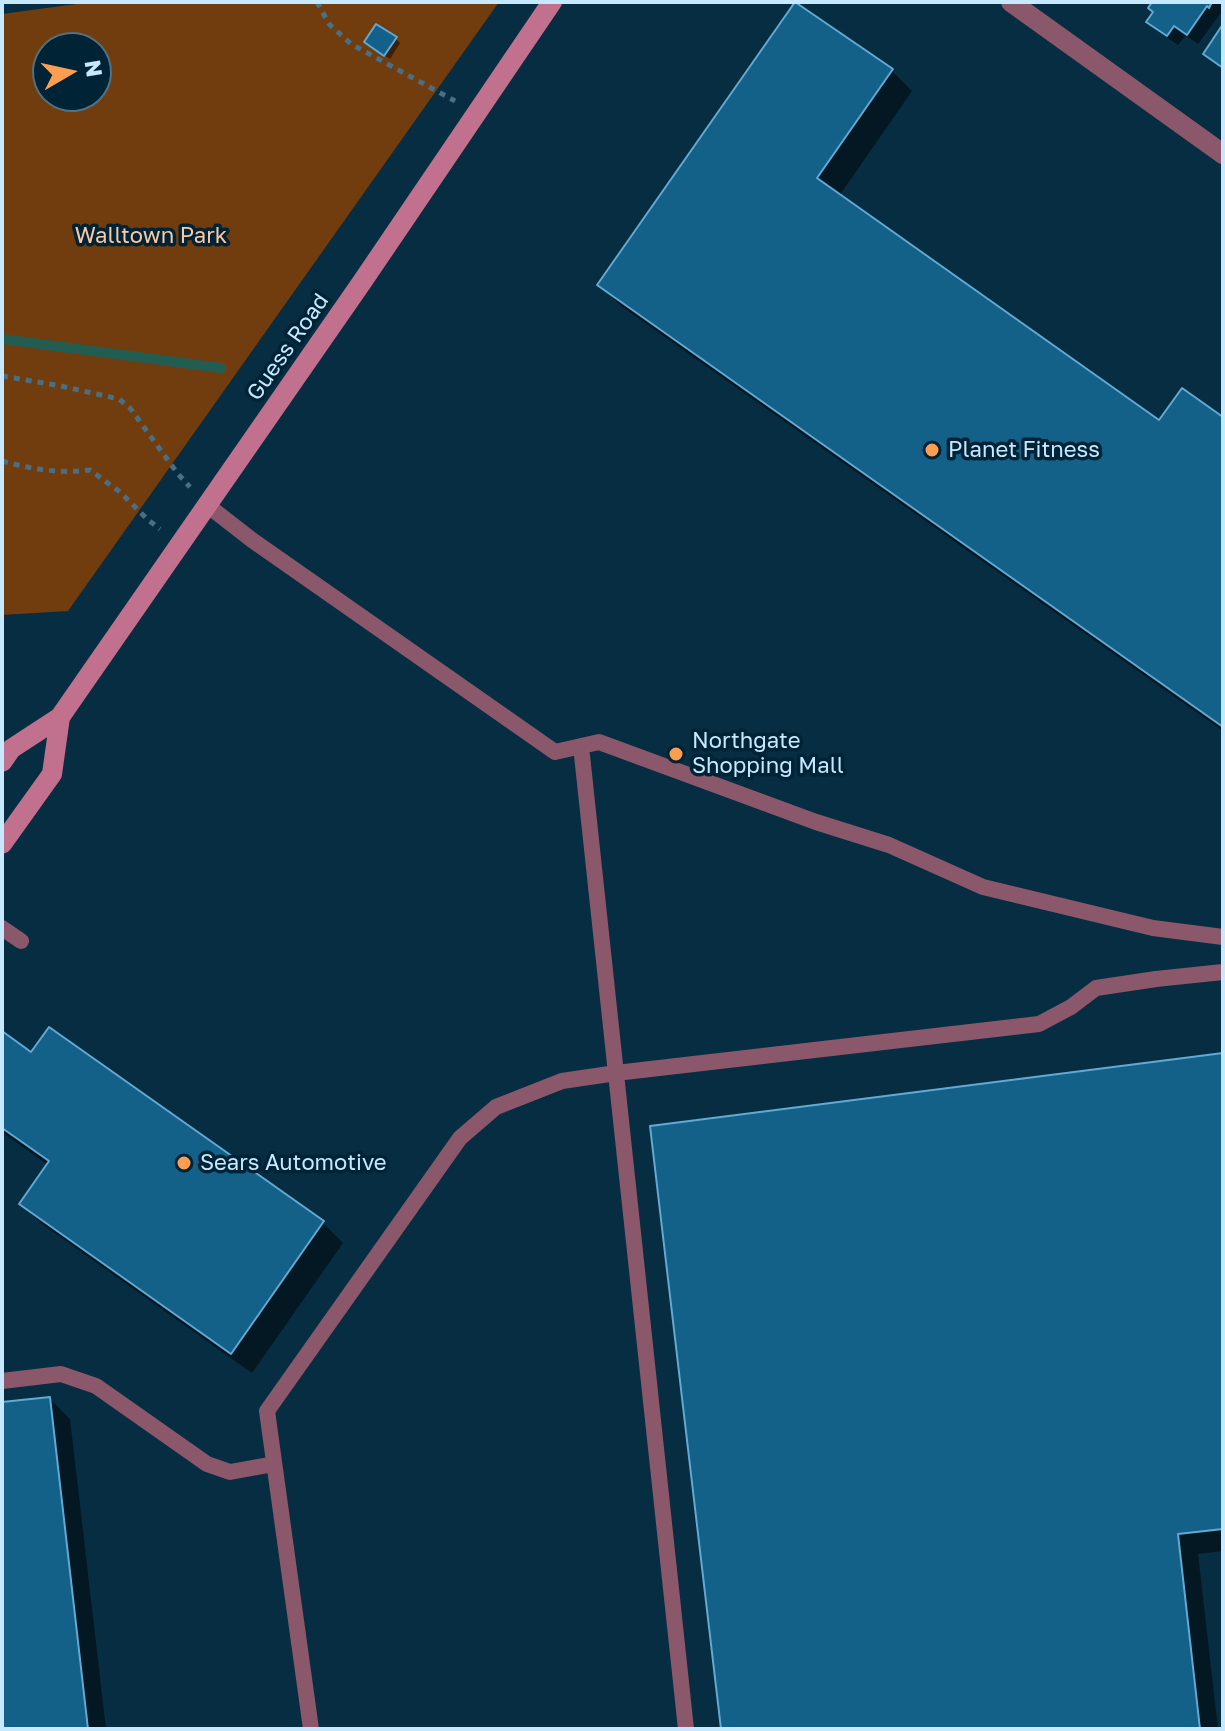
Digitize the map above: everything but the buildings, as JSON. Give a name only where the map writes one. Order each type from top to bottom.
[{"type":"main road","name":"Guess Road","points":[[2,762],[11,749],[60,717],[552,2]]},
{"type":"main road","name":"Guess Road","points":[[2,844],[52,774],[60,717]]},
{"type":"street","points":[[1011,2],[1223,154]]},
{"type":"lane","points":[[207,505],[252,540],[555,752],[599,742],[816,822],[889,845],[983,887],[1153,928],[1223,937]]},
{"type":"lane","points":[[581,746],[686,1729]]},
{"type":"lane","points":[[2,928],[21,941]]},
{"type":"lane","points":[[311,1729],[267,1411],[460,1138],[496,1107],[562,1081],[1039,1024],[1071,1007],[1096,988],[1223,972]]},
{"type":"lane","points":[[2,1381],[61,1374],[81,1380],[96,1386],[207,1464],[230,1472],[274,1464]]},
{"type":"path","points":[[317,2],[329,24],[351,44],[441,92],[475,115]]},
{"type":"path","points":[[2,376],[119,399],[130,408],[178,474],[207,505]]},
{"type":"path","points":[[2,461],[69,473],[90,470],[120,492],[147,519],[181,543]]},
{"type":"green space","name":"Walltown Park","points":[[91,2],[499,2],[68,611],[2,615],[2,14]]},
{"type":"waterway","points":[[2,339],[221,368]]},
{"type":"place","name":"Planet Fitness","points":[[932,450]]},
{"type":"place","name":"Northgate Shopping Mall","points":[[676,754]]},
{"type":"place","name":"Sears Automotive","points":[[184,1163]]}]
